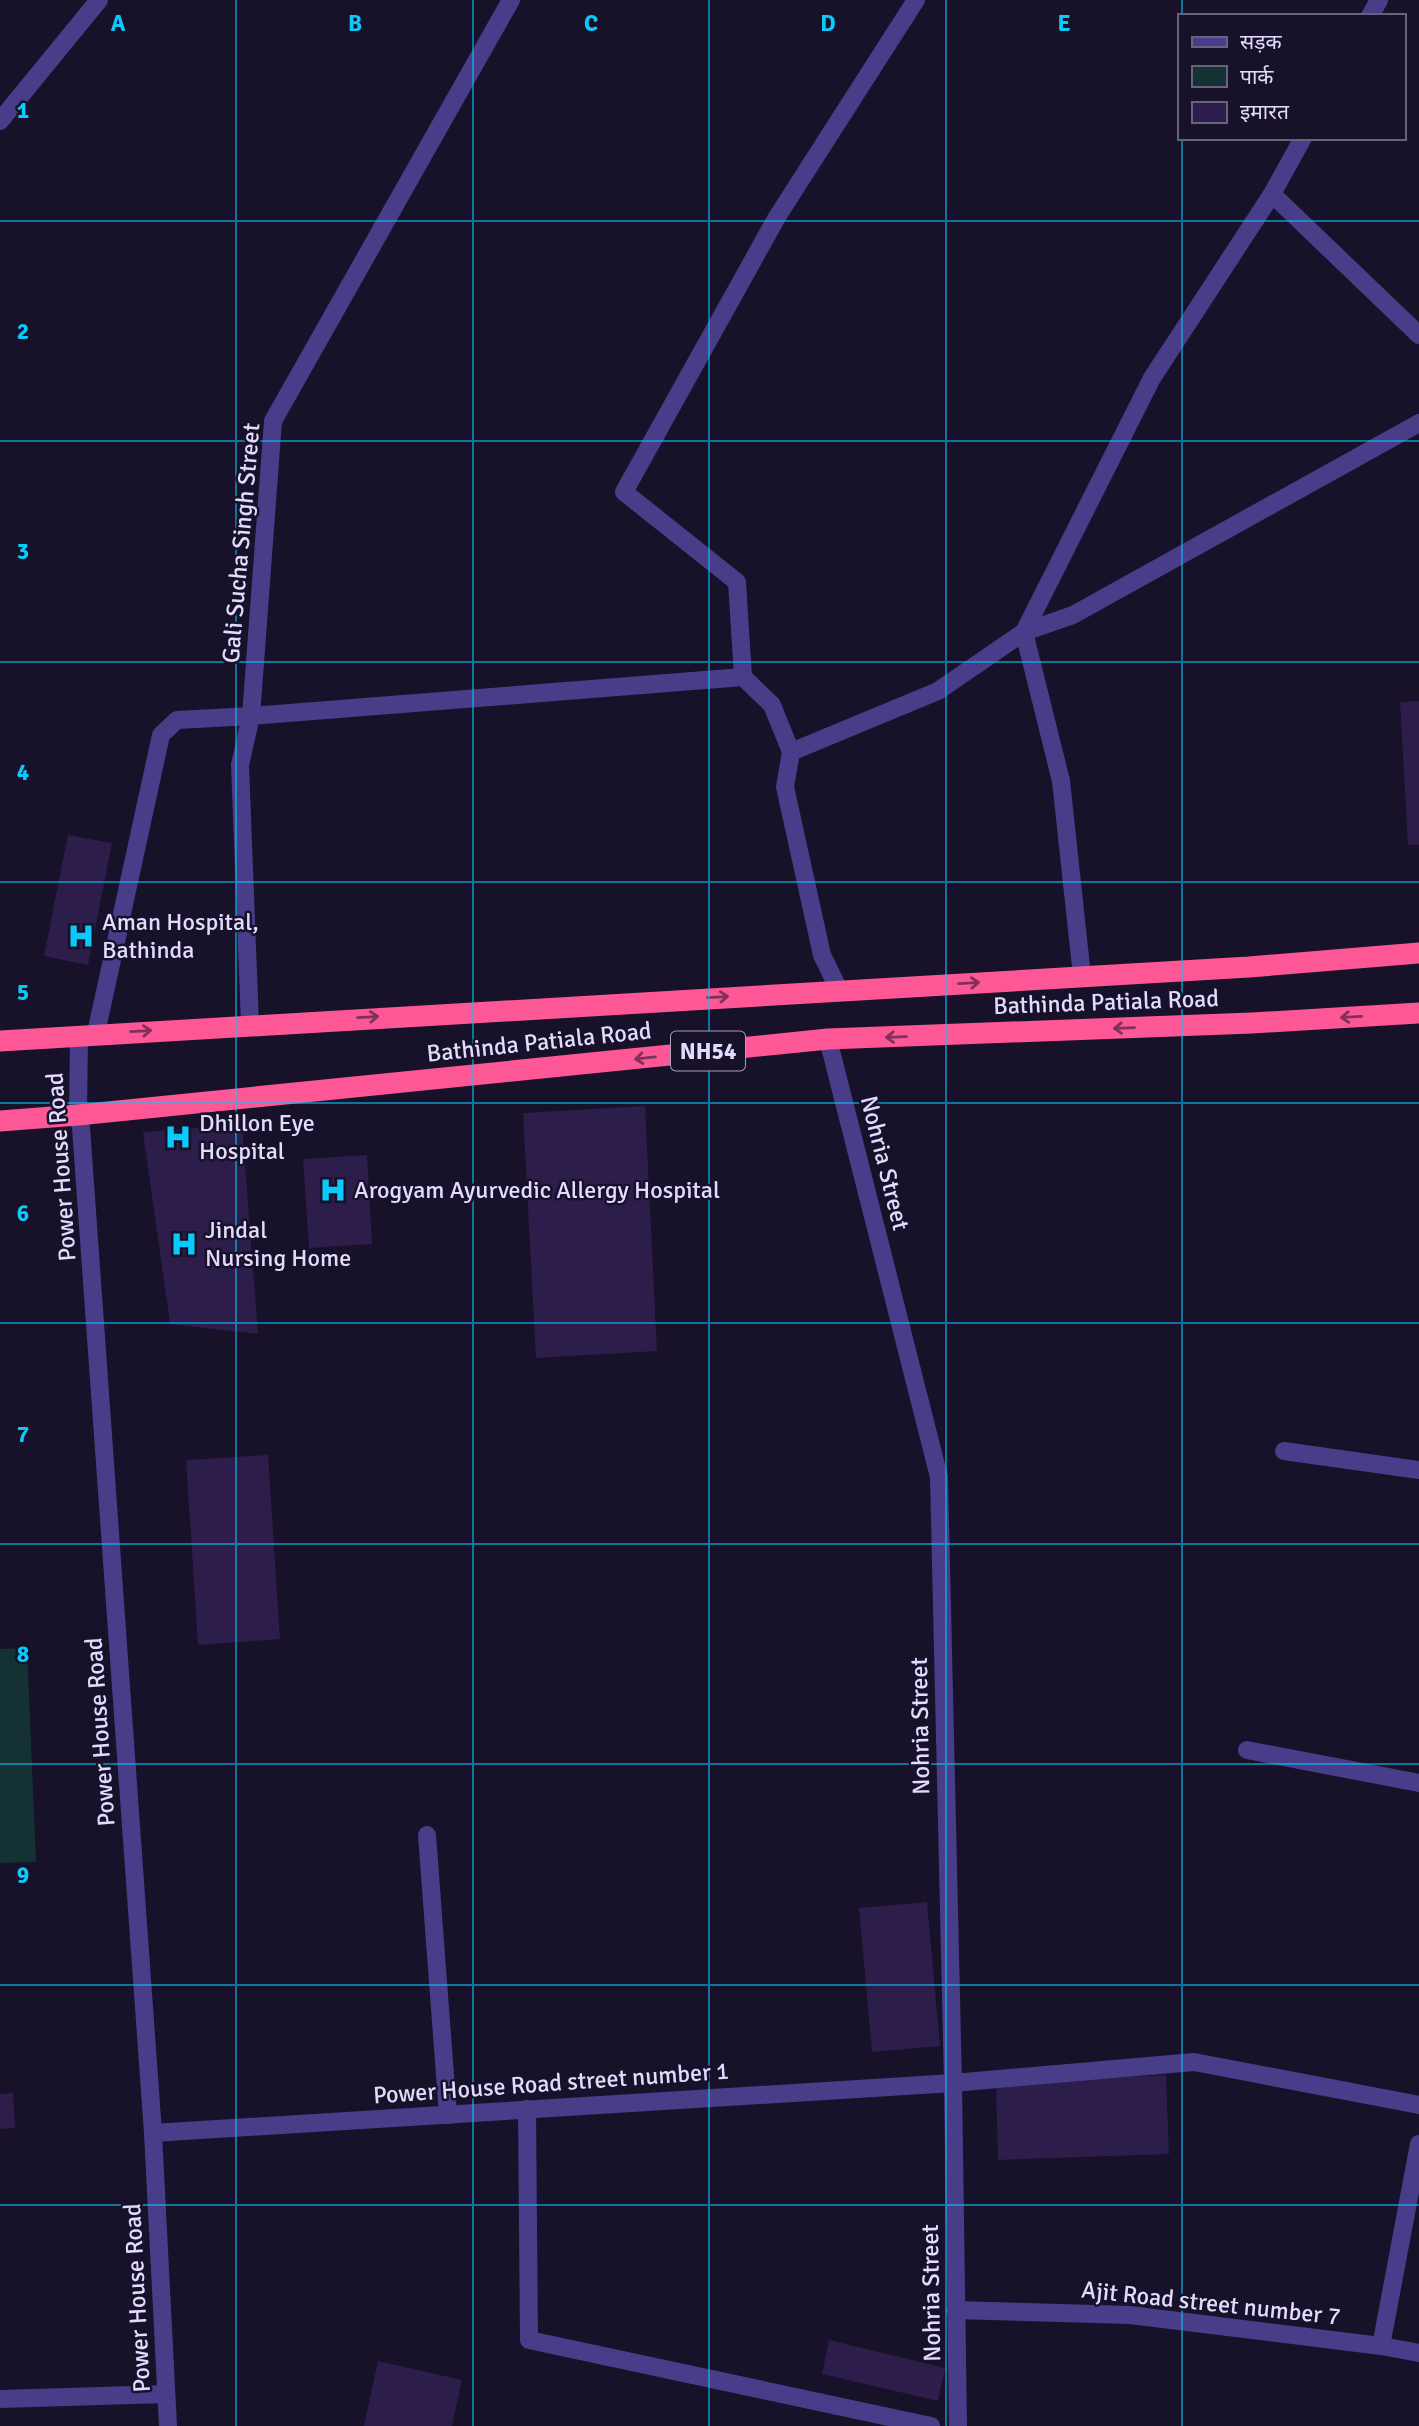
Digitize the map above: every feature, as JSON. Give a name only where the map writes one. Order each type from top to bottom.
[{"type":"highway","name":"NH54","points":[[0,1041],[250,1024],[1249,967],[1419,953]]},
{"type":"highway","name":"Bathinda Patiala Road","points":[[0,1121],[828,1039],[1252,1023],[1419,1013]]},
{"type":"street","points":[[0,121],[99,0]]},
{"type":"street","name":"Gali Sucha Singh Street","points":[[250,1024],[240,765],[251,716],[273,421],[511,0]]},
{"type":"street","points":[[839,990],[822,955],[785,787],[792,752],[772,705],[743,677],[737,582],[624,492],[777,217],[916,0]]},
{"type":"street","points":[[1082,976],[1061,782],[1024,632],[1152,378],[1272,194],[1302,140]]},
{"type":"street","points":[[1272,194],[1419,335]]},
{"type":"street","points":[[792,752],[939,691],[1024,632],[1073,615],[1419,423]]},
{"type":"street","name":"Power House Road","points":[[168,2426],[153,2133],[78,1115],[88,1034],[161,734],[177,720],[743,677]]},
{"type":"street","name":"Nohria Street","points":[[828,1039],[939,1477],[958,2426]]},
{"type":"street","points":[[1284,1451],[1419,1470]]},
{"type":"street","points":[[1247,1750],[1419,1783]]},
{"type":"street","points":[[427,1835],[448,2115]]},
{"type":"street","name":"Power House Road street number 1","points":[[153,2133],[953,2083],[1194,2062],[1419,2105]]},
{"type":"street","points":[[527,2109],[529,2340],[931,2426]]},
{"type":"street","points":[[1381,2346],[1419,2144]]},
{"type":"street","name":"Ajit Road street number 7","points":[[955,2310],[1130,2315],[1419,2353]]},
{"type":"street","points":[[0,2399],[166,2394]]},
{"type":"green space","points":[[27,1648],[36,1862],[0,1863],[0,1649]]},
{"type":"building","points":[[1419,701],[1419,845],[1408,845],[1400,702]]},
{"type":"building","points":[[68,835],[112,843],[88,965],[44,956]]},
{"type":"building","points":[[645,1106],[657,1351],[536,1358],[523,1113]]},
{"type":"building","points":[[242,1125],[258,1334],[170,1324],[143,1132]]},
{"type":"building","points":[[367,1155],[372,1244],[309,1248],[303,1159]]},
{"type":"building","points":[[268,1455],[280,1639],[198,1645],[186,1460]]},
{"type":"building","points":[[927,1902],[940,2046],[872,2052],[859,1908]]},
{"type":"building","points":[[1166,2075],[1169,2154],[998,2160],[996,2083]]},
{"type":"building","points":[[13,2093],[15,2128],[0,2129],[0,2094]]},
{"type":"building","points":[[829,2340],[945,2368],[938,2401],[822,2374]]},
{"type":"building","points":[[378,2361],[462,2380],[452,2426],[364,2426]]},
{"type":"place","name":"Aman Hospital, Bathinda","points":[[81,936]]},
{"type":"place","name":"Dhillon Eye Hospital","points":[[178,1137]]},
{"type":"place","name":"Arogyam Ayurvedic Allergy Hospital","points":[[333,1190]]},
{"type":"place","name":"Jindal Nursing Home","points":[[184,1244]]}]
